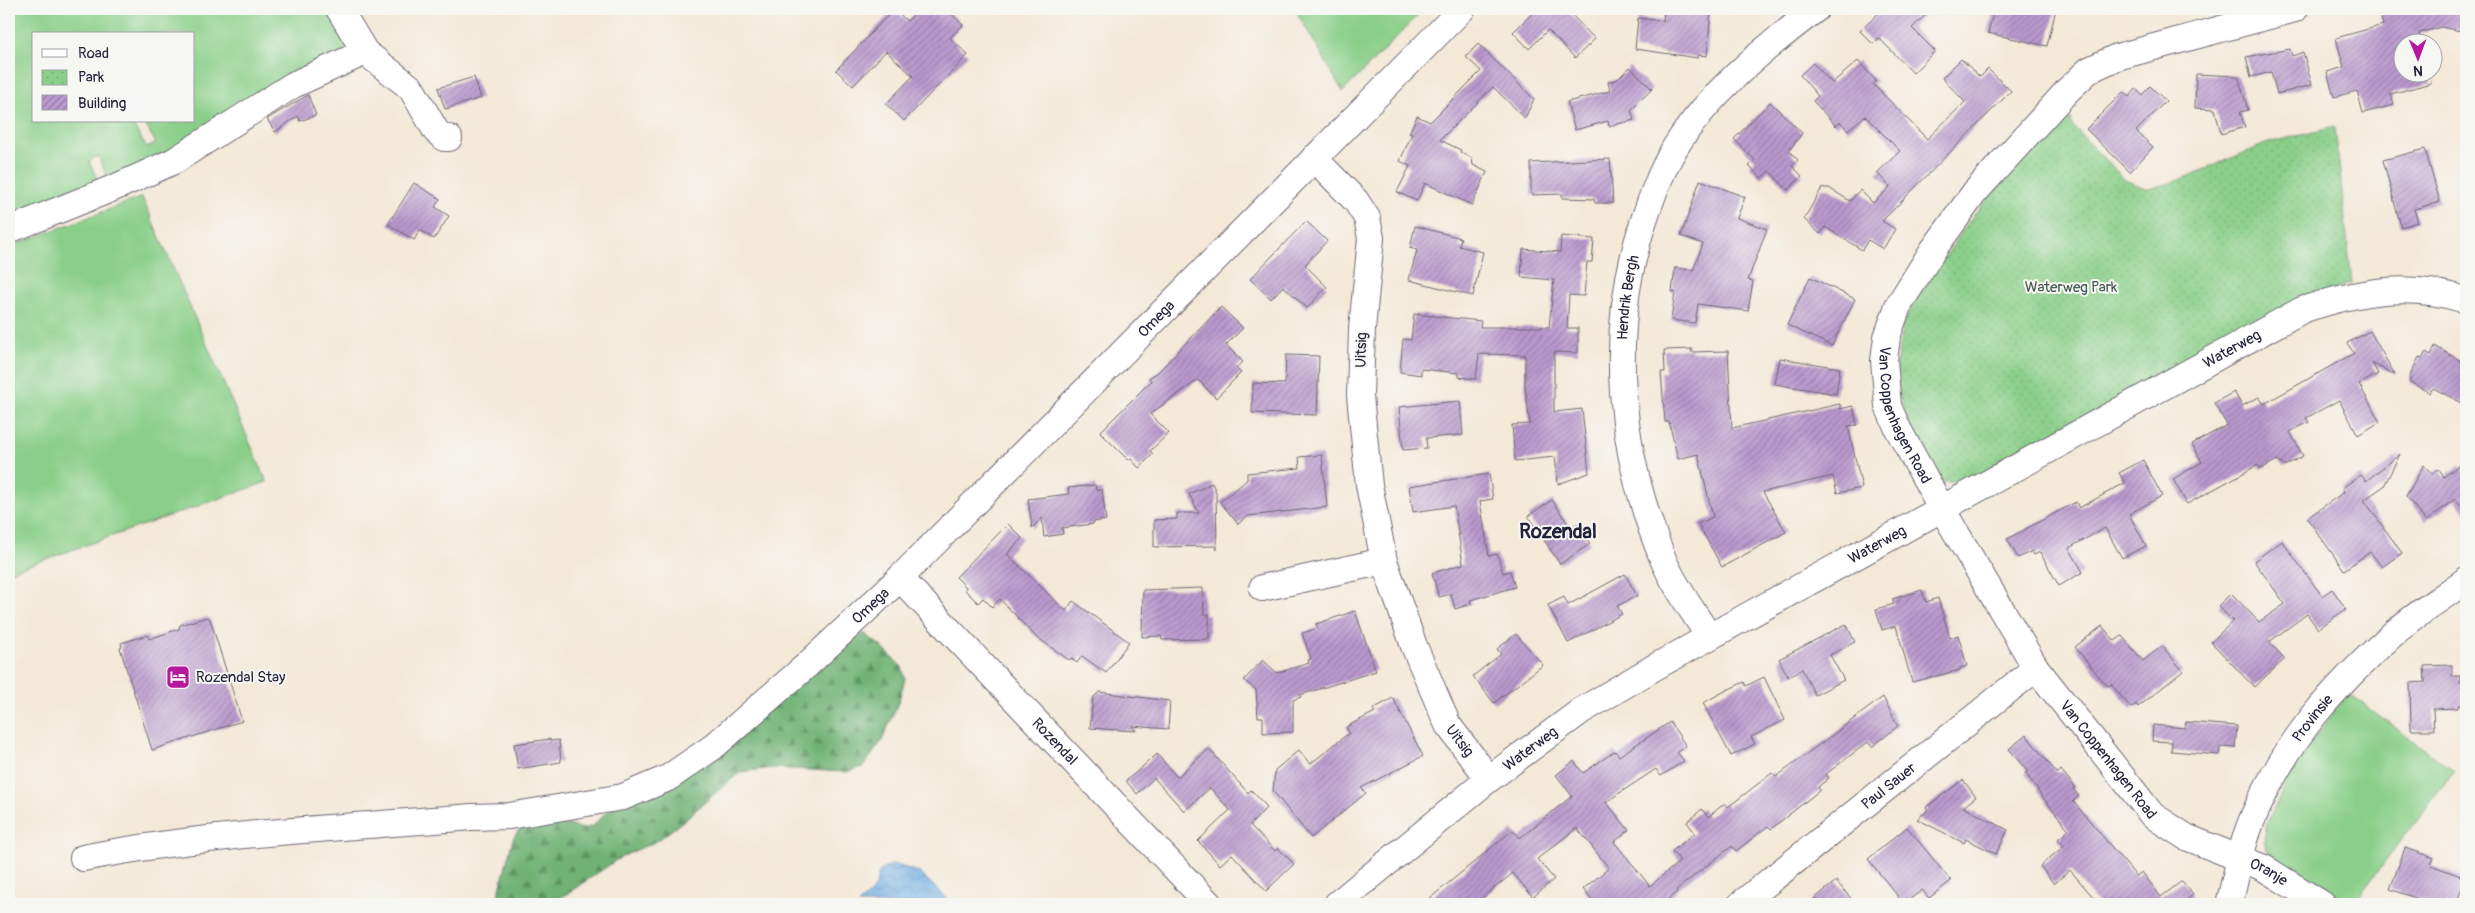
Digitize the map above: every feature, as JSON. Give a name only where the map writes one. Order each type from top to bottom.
[{"type":"street","points":[[339,9],[365,52],[410,88],[436,131],[444,138],[449,138]]},
{"type":"street","name":"Omega","points":[[83,858],[115,851],[238,837],[471,817],[509,816],[623,797],[668,778],[713,747],[850,627],[1462,9]]},
{"type":"street","name":"Hendrik Bergh","points":[[1709,637],[1664,561],[1636,480],[1623,406],[1621,359],[1628,277],[1653,194],[1663,170],[1678,145],[1707,108],[1741,72],[1816,9]]},
{"type":"street","name":"Van Coppenhagen Road","points":[[2241,859],[2186,837],[2152,815],[2036,668],[1942,509],[1898,430],[1888,406],[1884,360],[1887,337],[1898,306],[1933,250],[1974,192],[2068,90],[2089,70],[2117,57],[2295,9]]},
{"type":"street","points":[[9,230],[116,187],[174,161],[293,85],[365,52]]},
{"type":"street","name":"Uitsig","points":[[1314,158],[1356,201],[1367,218],[1370,231],[1371,254],[1362,329],[1360,396],[1369,484],[1384,561],[1414,646],[1448,725],[1489,779]]},
{"type":"street","name":"Waterweg","points":[[1336,904],[1489,779],[1581,711],[1709,637],[2302,310],[2363,292],[2393,289],[2432,292],[2466,300]]},
{"type":"street","points":[[1262,588],[1384,561]]},
{"type":"street","name":"Rozendal","points":[[900,578],[1209,904]]},
{"type":"street","name":"Provinsie","points":[[2229,904],[2254,815],[2277,768],[2304,726],[2338,688],[2394,633],[2466,580]]},
{"type":"street","name":"Paul Sauer","points":[[1741,904],[2036,668]]},
{"type":"street","name":"Oranje","points":[[2241,859],[2264,868],[2322,904]]},
{"type":"green space","points":[[9,9],[330,9],[350,49],[156,165],[9,222]],"holes":[[[98,156],[109,181],[100,185],[89,161]]]},
{"type":"green space","points":[[1295,9],[1424,9],[1343,92]]},
{"type":"green space","name":"Waterweg Park","points":[[2064,112],[2072,120],[2070,123],[2125,180],[2148,189],[2174,182],[2268,143],[2335,127],[2352,283],[2320,294],[1968,482],[1944,482],[1938,476],[1906,418],[1897,388],[1896,366],[1903,324],[1913,304],[1973,216]]},
{"type":"green space","points":[[142,197],[267,482],[9,572],[9,247]]},
{"type":"green space","points":[[864,633],[881,646],[902,667],[905,679],[898,703],[882,741],[863,767],[846,772],[772,768],[740,772],[657,841],[621,857],[555,902],[556,904],[496,904],[513,838],[521,827],[564,824],[584,829],[594,825],[607,811],[845,642]]},
{"type":"green space","points":[[2350,694],[2454,771],[2353,904],[2346,904],[2277,861],[2268,852],[2264,841],[2267,823],[2295,766],[2340,703]]},
{"type":"water","points":[[894,864],[920,873],[953,904],[858,904],[873,890],[880,872]]},
{"type":"building","points":[[894,9],[907,21],[919,9],[946,9],[963,25],[950,38],[968,55],[904,121],[886,104],[913,76],[886,51],[853,86],[836,70]]},
{"type":"building","points":[[1537,9],[1566,9],[1595,39],[1575,58],[1548,30],[1529,49],[1513,32]]},
{"type":"building","points":[[1664,9],[1711,9],[1707,56],[1698,55],[1698,58],[1635,49],[1638,18],[1663,21]]},
{"type":"building","points":[[1883,9],[1932,9],[1912,28],[1935,51],[1913,73],[1879,38],[1873,44],[1860,31]]},
{"type":"building","points":[[1994,9],[2056,9],[2047,46],[1988,33]]},
{"type":"building","points":[[2404,9],[2466,9],[2466,32],[2441,27],[2423,32],[2392,32],[2392,82],[2431,83],[2391,94],[2394,105],[2363,113],[2357,91],[2334,97],[2327,72],[2344,67],[2336,38],[2383,25],[2380,15]]},
{"type":"building","points":[[1478,44],[1534,99],[1525,118],[1493,87],[1440,140],[1461,150],[1460,152],[1472,158],[1473,165],[1487,172],[1472,205],[1425,183],[1417,201],[1397,192],[1410,166],[1400,161],[1412,134],[1409,133],[1417,116],[1430,122],[1481,71],[1466,57]]},
{"type":"building","points":[[2290,49],[2292,56],[2303,52],[2312,85],[2277,94],[2271,72],[2251,77],[2246,57]]},
{"type":"building","points":[[1961,59],[1980,77],[1988,69],[2011,91],[1882,221],[1895,229],[1883,249],[1868,240],[1862,250],[1825,227],[1820,234],[1804,219],[1822,188],[1829,188],[1850,201],[1860,190],[1873,203],[1890,187],[1877,173],[1900,151],[1865,116],[1848,130],[1840,122],[1836,126],[1813,101],[1818,96],[1800,75],[1813,63],[1832,83],[1858,61],[1876,81],[1873,84],[1927,139],[1965,102],[1942,78]]},
{"type":"building","points":[[1630,67],[1652,89],[1631,110],[1634,120],[1609,126],[1608,121],[1575,130],[1567,102],[1610,91],[1608,82],[1618,79]]},
{"type":"building","points":[[2196,74],[2238,76],[2248,110],[2240,112],[2245,127],[2221,134],[2215,109],[2195,108]]},
{"type":"building","points":[[474,77],[481,98],[445,109],[438,88]]},
{"type":"building","points":[[2150,86],[2166,101],[2136,131],[2153,147],[2130,172],[2086,129],[2123,92],[2129,97],[2136,89],[2142,95]]},
{"type":"building","points":[[308,95],[316,115],[300,121],[298,116],[275,132],[267,119]]},
{"type":"building","points":[[1770,102],[1802,133],[1789,151],[1798,160],[1792,166],[1802,176],[1788,190],[1769,171],[1761,178],[1749,166],[1755,160],[1734,139]]},
{"type":"building","points":[[2425,149],[2440,202],[2414,209],[2418,222],[2401,227],[2383,160]]},
{"type":"building","points":[[1610,159],[1613,203],[1595,203],[1594,199],[1562,198],[1562,194],[1531,195],[1531,163]]},
{"type":"building","points":[[1700,180],[1745,197],[1737,218],[1767,229],[1748,280],[1753,281],[1748,311],[1698,304],[1695,323],[1671,320],[1675,292],[1672,292],[1675,268],[1693,270],[1703,244],[1681,236]]},
{"type":"building","points":[[414,183],[440,199],[435,207],[449,216],[434,239],[420,230],[414,240],[388,224]]},
{"type":"building","points":[[1306,221],[1327,241],[1305,265],[1327,287],[1307,308],[1283,286],[1271,299],[1250,279]]},
{"type":"building","points":[[1415,226],[1461,238],[1459,246],[1483,252],[1473,296],[1409,280],[1417,250],[1410,248]]},
{"type":"building","points":[[1561,236],[1594,239],[1592,262],[1587,262],[1584,296],[1569,295],[1567,328],[1578,328],[1578,353],[1554,352],[1554,412],[1582,409],[1589,473],[1558,484],[1555,457],[1515,461],[1512,425],[1530,424],[1525,386],[1525,355],[1479,354],[1476,379],[1459,377],[1459,373],[1421,369],[1421,375],[1400,372],[1403,339],[1411,340],[1414,314],[1481,321],[1480,327],[1549,327],[1554,280],[1521,277],[1523,249],[1560,252]]},
{"type":"building","points":[[1810,277],[1855,299],[1832,346],[1787,325]]},
{"type":"building","points":[[1221,307],[1243,328],[1226,345],[1243,362],[1236,368],[1241,373],[1216,398],[1198,380],[1150,414],[1169,433],[1150,451],[1153,454],[1139,468],[1130,458],[1128,460],[1100,432],[1151,381],[1149,378],[1158,372]]},
{"type":"building","points":[[2370,331],[2395,375],[2372,363],[2378,374],[2359,384],[2380,422],[2358,435],[2339,400],[2306,418],[2309,422],[2290,432],[2303,456],[2284,466],[2277,460],[2261,469],[2258,465],[2187,504],[2173,479],[2202,462],[2192,444],[2227,425],[2214,403],[2234,392],[2242,406],[2259,397],[2264,404],[2354,353],[2347,343]]},
{"type":"building","points":[[2435,346],[2466,364],[2466,405],[2433,388],[2430,393],[2410,382],[2410,376],[2419,357],[2422,358],[2426,352],[2431,355]]},
{"type":"building","points":[[1692,349],[1691,352],[1728,351],[1732,428],[1840,404],[1840,409],[1853,406],[1857,425],[1848,426],[1862,488],[1837,493],[1833,476],[1763,492],[1786,532],[1722,567],[1698,524],[1713,517],[1698,454],[1678,459],[1669,422],[1665,422],[1661,372],[1665,372],[1664,350]]},
{"type":"building","points":[[1286,355],[1319,356],[1317,415],[1252,413],[1253,383],[1285,384]]},
{"type":"building","points":[[1780,358],[1840,368],[1836,394],[1775,384]]},
{"type":"building","points":[[1460,401],[1463,435],[1426,438],[1427,448],[1403,450],[1399,407]]},
{"type":"building","points":[[2400,454],[2384,486],[2364,500],[2402,553],[2382,567],[2370,552],[2344,570],[2307,518],[2344,492],[2342,488],[2361,475],[2366,481]]},
{"type":"building","points":[[1322,455],[1327,507],[1248,516],[1238,524],[1220,502],[1247,480],[1247,473],[1300,468],[1299,457]]},
{"type":"building","points":[[2143,460],[2162,496],[2129,514],[2146,546],[2122,558],[2105,528],[2069,548],[2083,572],[2059,586],[2040,552],[2034,555],[2032,551],[2018,558],[2007,539],[2076,502],[2079,508],[2125,483],[2119,473]]},
{"type":"building","points":[[2424,465],[2432,474],[2438,469],[2444,477],[2459,465],[2466,474],[2466,513],[2455,499],[2426,521],[2406,496]]},
{"type":"building","points":[[1489,474],[1493,499],[1480,501],[1489,556],[1497,554],[1503,573],[1510,571],[1515,587],[1470,600],[1471,604],[1455,609],[1451,594],[1439,597],[1432,573],[1463,564],[1454,506],[1413,512],[1409,486]]},
{"type":"building","points":[[1212,483],[1216,492],[1217,550],[1215,546],[1154,547],[1154,520],[1177,519],[1177,513],[1199,513],[1189,494]]},
{"type":"building","points":[[1095,485],[1096,490],[1102,490],[1106,520],[1093,522],[1093,524],[1062,528],[1063,534],[1044,537],[1042,518],[1032,528],[1028,499],[1069,494],[1068,488]]},
{"type":"building","points":[[1552,500],[1571,528],[1577,524],[1590,544],[1560,564],[1528,516]]},
{"type":"building","points":[[1008,524],[1022,538],[1007,554],[1066,611],[1073,601],[1129,642],[1106,673],[1082,656],[1077,663],[1071,658],[1069,660],[1035,636],[1000,599],[992,607],[983,598],[978,603],[965,590],[966,587],[956,577]]},
{"type":"building","points":[[2282,541],[2322,596],[2332,589],[2346,609],[2318,629],[2307,614],[2269,642],[2285,659],[2254,687],[2211,642],[2233,621],[2218,606],[2231,593],[2259,622],[2285,604],[2254,561]]},
{"type":"building","points":[[1625,574],[1637,596],[1617,606],[1622,614],[1568,643],[1548,605],[1564,597],[1568,605]]},
{"type":"building","points":[[1203,588],[1204,614],[1209,614],[1209,639],[1162,640],[1161,636],[1142,637],[1143,590]]},
{"type":"building","points":[[1922,590],[1926,602],[1938,598],[1950,638],[1958,635],[1967,666],[1960,668],[1960,670],[1912,682],[1896,626],[1882,630],[1876,609],[1894,604],[1892,599]]},
{"type":"building","points":[[1355,611],[1376,671],[1300,695],[1301,697],[1293,700],[1293,732],[1263,733],[1263,717],[1258,717],[1256,690],[1244,680],[1263,660],[1277,673],[1309,663],[1308,660],[1311,659],[1302,633],[1318,628],[1316,624]]},
{"type":"building","points":[[207,617],[210,619],[242,721],[152,750],[120,648],[122,647],[121,643],[148,635],[149,639],[179,629],[180,625]]},
{"type":"building","points":[[1846,624],[1855,642],[1830,655],[1844,680],[1815,695],[1802,669],[1788,677],[1779,659]]},
{"type":"building","points":[[2102,626],[2115,641],[2122,636],[2143,661],[2162,646],[2183,671],[2138,707],[2136,704],[2131,708],[2111,684],[2108,686],[2102,680],[2075,647]]},
{"type":"building","points":[[1516,634],[1543,665],[1494,703],[1473,676],[1501,654],[1497,649]]},
{"type":"building","points":[[2452,665],[2452,676],[2460,676],[2460,683],[2466,683],[2466,705],[2458,705],[2458,708],[2433,709],[2434,730],[2411,730],[2410,683],[2425,682],[2424,666]]},
{"type":"building","points":[[1764,677],[1785,720],[1751,737],[1755,744],[1731,756],[1703,703],[1744,682],[1746,686]]},
{"type":"building","points":[[1099,692],[1170,701],[1168,729],[1132,726],[1136,731],[1090,728],[1093,698]]},
{"type":"building","points":[[1883,697],[1898,726],[1872,747],[1868,742],[1826,774],[1829,778],[1818,787],[1820,790],[1771,829],[1768,826],[1736,851],[1732,846],[1676,890],[1677,892],[1662,904],[1595,904],[1583,889],[1609,868],[1577,828],[1537,859],[1554,879],[1533,897],[1513,873],[1475,904],[1423,904],[1513,830],[1520,838],[1572,796],[1556,775],[1574,761],[1583,773],[1615,751],[1619,756],[1670,722],[1686,746],[1677,752],[1684,761],[1661,776],[1656,769],[1606,802],[1629,830],[1614,842],[1650,886],[1680,861],[1672,851],[1695,833],[1687,822],[1702,809],[1708,817],[1725,803],[1728,807],[1772,773],[1776,777]]},
{"type":"building","points":[[1393,698],[1423,756],[1361,788],[1366,793],[1311,838],[1273,791],[1275,770],[1299,750],[1310,764],[1349,733],[1346,727],[1375,712],[1373,709]]},
{"type":"building","points":[[2186,722],[2237,726],[2235,748],[2220,747],[2219,755],[2171,751],[2172,742],[2152,741],[2153,725],[2185,728]]},
{"type":"building","points":[[2026,735],[2057,773],[2061,770],[2075,787],[2073,789],[2079,796],[2073,801],[2136,876],[2142,872],[2161,897],[2182,881],[2193,895],[2182,904],[2099,904],[2070,870],[2054,884],[2040,866],[2064,846],[2058,839],[2069,830],[2037,790],[2025,773],[2028,772],[2009,749]]},
{"type":"building","points":[[550,739],[550,741],[559,740],[561,762],[518,769],[514,744]]},
{"type":"building","points":[[1209,749],[1248,793],[1251,790],[1267,807],[1250,825],[1275,851],[1278,848],[1294,864],[1266,891],[1232,854],[1220,865],[1198,841],[1230,810],[1210,788],[1184,811],[1154,778],[1137,794],[1126,781],[1157,754],[1177,777]]},
{"type":"building","points":[[1963,780],[1976,797],[1963,807],[2008,830],[1996,854],[1966,839],[1964,843],[1917,819],[1928,810],[1926,807]]},
{"type":"building","points":[[1907,827],[1951,881],[1929,898],[1922,890],[1904,904],[1868,859]]},
{"type":"building","points":[[2405,848],[2434,858],[2431,865],[2466,878],[2456,904],[2433,904],[2390,889]]},
{"type":"building","points":[[1836,881],[1856,904],[1808,904]]},
{"type":"place","name":"Rozendal Stay","points":[[178,677]]},
{"type":"district","name":"Rozendal","points":[[1558,531]]}]
